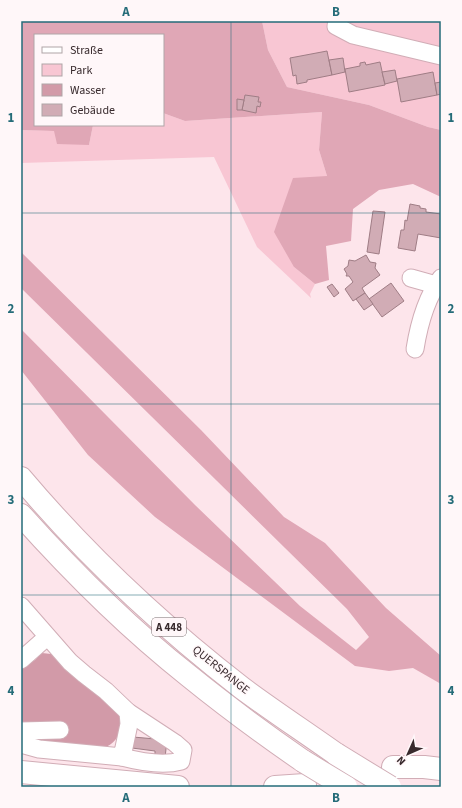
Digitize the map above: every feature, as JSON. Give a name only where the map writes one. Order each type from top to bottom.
[{"type":"highway","name":"QUERSPANGE","points":[[21,478],[92,556],[170,628],[242,688],[336,754],[391,777]]},
{"type":"highway","name":"QUERSPANGE","points":[[21,515],[78,576],[135,630],[188,676],[225,705],[303,761],[346,787]]},
{"type":"highway","points":[[391,777],[424,767],[441,769]]},
{"type":"highway","points":[[21,772],[178,787]]},
{"type":"highway","points":[[275,787],[302,786]]},
{"type":"street","points":[[337,21],[336,26],[353,35],[441,56]]},
{"type":"street","points":[[411,278],[438,281],[423,315],[415,349]]},
{"type":"street","points":[[21,606],[70,662],[128,712],[165,735],[183,750],[181,761],[170,764],[122,757],[39,749],[21,744]]},
{"type":"street","points":[[21,660],[48,637]]},
{"type":"street","points":[[122,757],[129,724],[128,712]]},
{"type":"street","points":[[21,731],[60,730]]},
{"type":"green space","points":[[262,21],[441,21],[441,130],[428,127],[369,105],[287,87],[268,50]]},
{"type":"green space","points":[[322,112],[319,150],[327,176],[294,267],[315,284],[310,294],[311,298],[257,247],[214,157],[21,163],[21,130],[54,131],[89,145],[93,126],[164,126],[164,113],[185,121]]},
{"type":"shaded area","points":[[21,21],[262,21],[268,50],[287,87],[369,105],[428,127],[441,130],[441,197],[413,184],[379,190],[353,209],[351,241],[326,246],[329,280],[315,284],[294,267],[274,232],[293,178],[327,176],[319,150],[322,112],[185,121],[164,113],[164,34],[34,34],[34,126],[93,126],[89,145],[57,144],[54,131],[21,130]]},
{"type":"shaded area","points":[[21,252],[201,430],[284,517],[325,543],[386,608],[441,656],[441,684],[413,668],[389,671],[355,666],[155,517],[88,455],[21,370],[21,329],[195,505],[300,606],[356,650],[369,637],[347,609],[21,288]]},
{"type":"water","points":[[42,653],[51,654],[62,658],[123,719],[114,742],[99,750],[21,739],[21,666],[35,660]]},
{"type":"building","points":[[327,51],[332,75],[307,80],[307,82],[297,84],[296,75],[293,76],[290,58]]},
{"type":"building","points":[[343,58],[345,72],[332,75],[329,60]]},
{"type":"building","points":[[365,62],[366,65],[380,62],[385,85],[349,92],[345,69],[360,66],[360,63]]},
{"type":"building","points":[[395,70],[397,81],[385,84],[382,72]]},
{"type":"building","points":[[433,72],[437,95],[401,102],[397,79]]},
{"type":"building","points":[[441,82],[441,94],[437,95],[435,83]]},
{"type":"building","points":[[245,95],[259,97],[258,102],[261,102],[260,107],[257,106],[256,113],[242,110]]},
{"type":"building","points":[[237,99],[244,100],[242,110],[237,110]]},
{"type":"building","points":[[410,204],[426,209],[426,212],[441,214],[441,238],[418,234],[415,251],[398,248],[401,230],[404,230],[405,220],[407,221]]},
{"type":"building","points":[[373,211],[385,212],[379,254],[367,252]]},
{"type":"building","points":[[366,255],[370,262],[376,263],[375,268],[380,275],[362,288],[365,293],[353,301],[345,289],[353,282],[349,276],[346,276],[347,274],[344,269],[348,266],[349,260],[355,261]]},
{"type":"building","points":[[391,283],[404,301],[382,317],[369,299]]},
{"type":"building","points":[[332,284],[339,293],[334,297],[327,287]]},
{"type":"building","points":[[365,293],[373,304],[364,310],[356,299]]},
{"type":"building","points":[[133,737],[167,740],[165,758],[155,760],[155,751],[132,748]]}]
